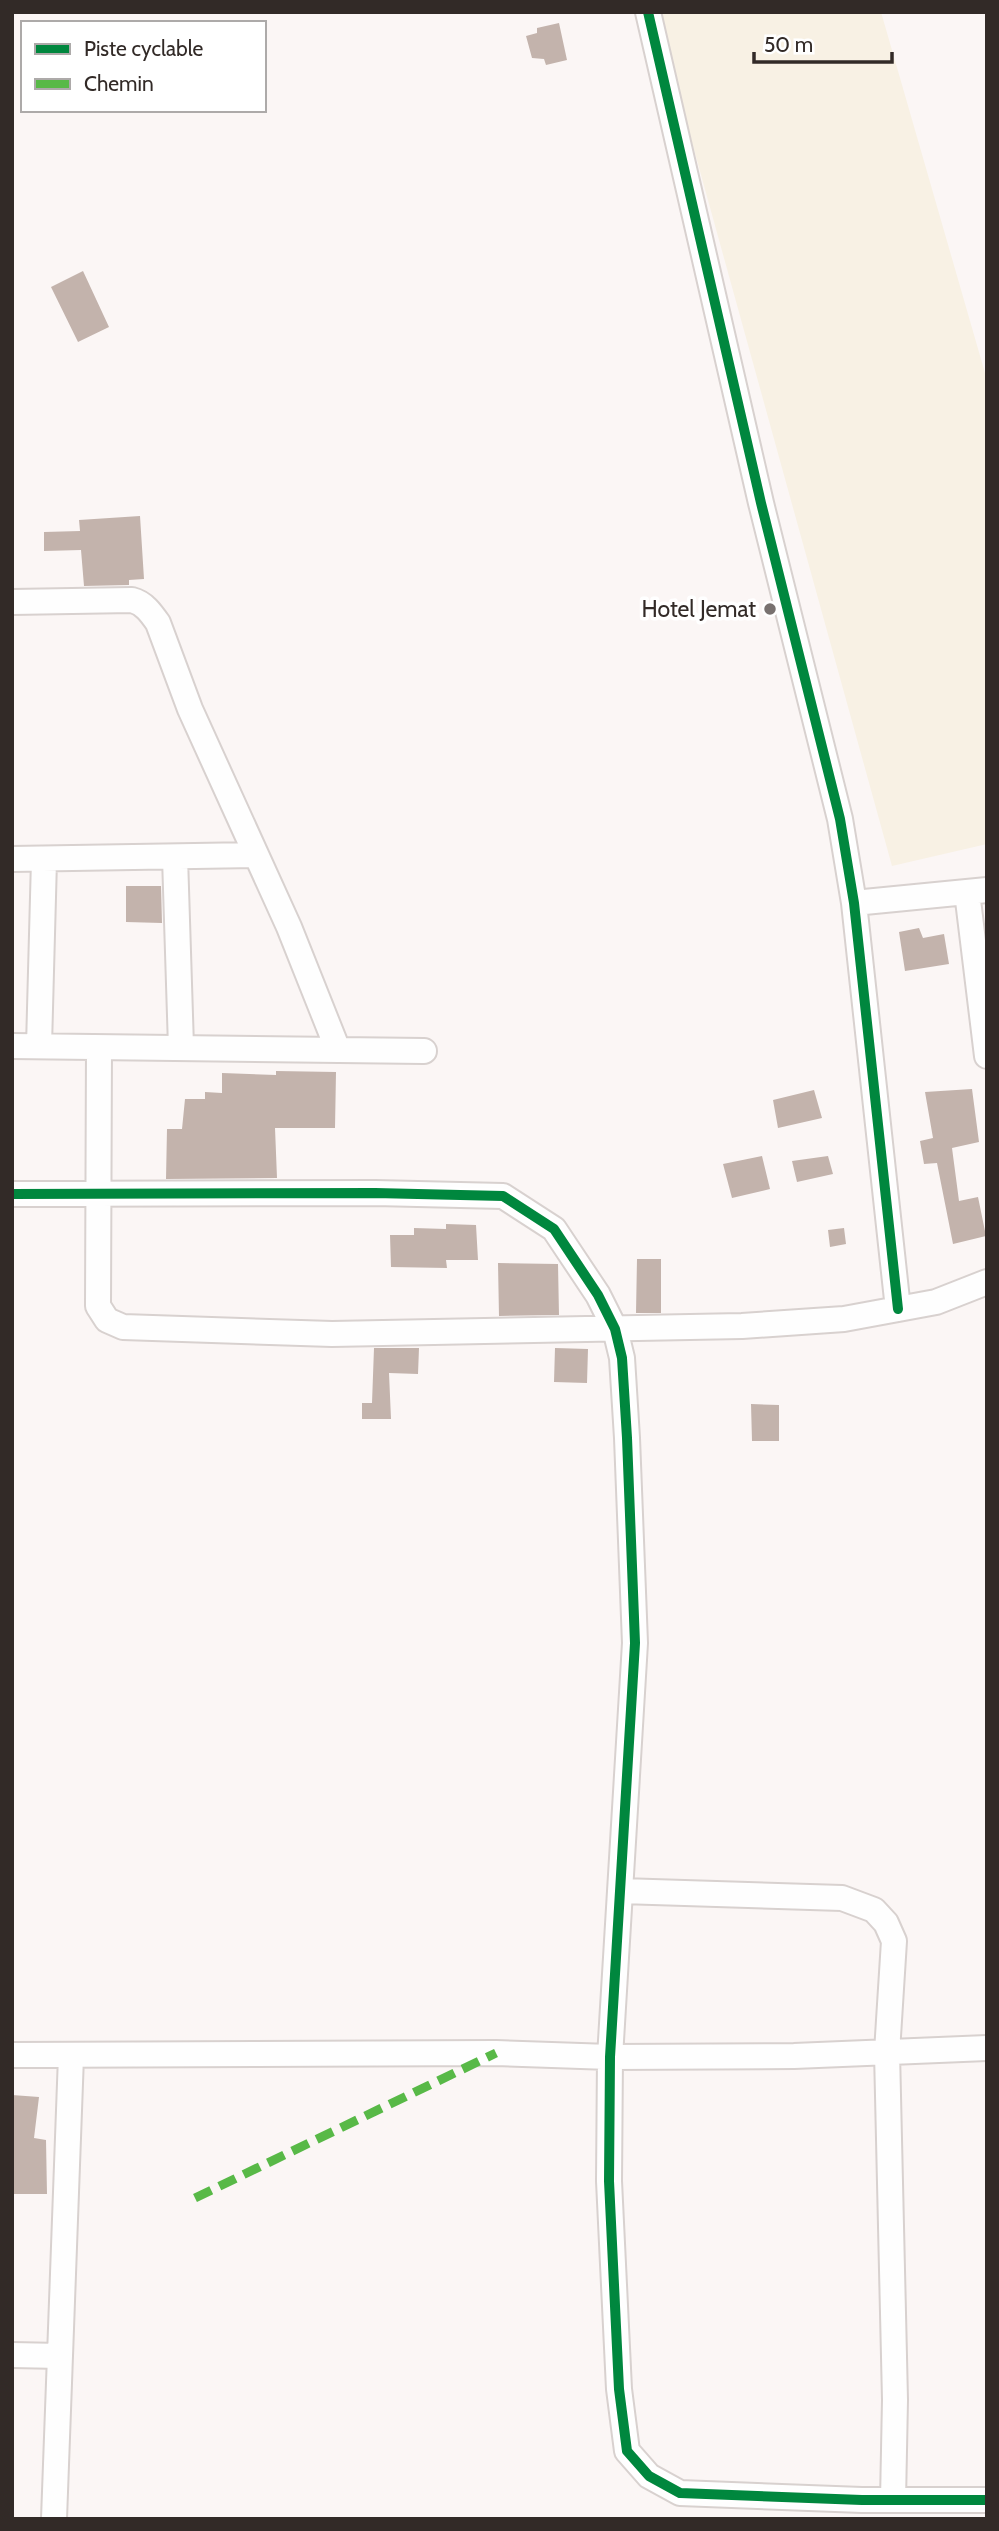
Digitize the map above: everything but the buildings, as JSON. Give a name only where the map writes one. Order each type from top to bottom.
[{"type":"street","points":[[648,12],[761,503],[841,819],[854,903],[898,1309]]},
{"type":"street","points":[[12,602],[132,600],[139,601],[149,611],[158,624],[190,709],[289,927],[338,1050]]},
{"type":"street","points":[[12,859],[255,855]]},
{"type":"street","points":[[175,856],[181,1047]]},
{"type":"street","points":[[39,1046],[44,860]]},
{"type":"street","points":[[854,903],[977,891],[987,1056]]},
{"type":"street","points":[[12,1046],[424,1051]]},
{"type":"street","points":[[99,1048],[98,1306],[107,1320],[123,1327],[332,1334],[615,1329],[844,1319],[936,1302],[987,1282]]},
{"type":"street","points":[[12,1194],[99,1192],[503,1196],[554,1229],[598,1295],[615,1329],[622,1357],[635,1643],[610,2057],[609,2194],[619,2389],[627,2451],[649,2476],[680,2493],[893,2500],[987,2500]]},
{"type":"street","points":[[621,1891],[842,1898],[874,1910],[886,1923],[894,1941],[887,2052],[895,2400],[893,2500]]},
{"type":"street","points":[[12,2055],[496,2053],[610,2057],[987,2048]]},
{"type":"street","points":[[54,2519],[71,2056]]},
{"type":"street","points":[[12,2355],[60,2356]]},
{"type":"shaded area","points":[[656,12],[881,12],[987,380],[987,844],[892,866]]},
{"type":"marked path","points":[[195,2198],[496,2053]]},
{"type":"cycle path","points":[[648,12],[761,503],[840,819],[854,903],[898,1309]]},
{"type":"cycle path","points":[[12,1194],[375,1193],[503,1196],[554,1229],[598,1295],[615,1329],[622,1358],[627,1438],[635,1643],[610,2057],[609,2181],[619,2389],[627,2451],[649,2476],[680,2493],[862,2500],[987,2500]]},
{"type":"place","name":"Hotel Jemat","points":[[770,609]]}]
